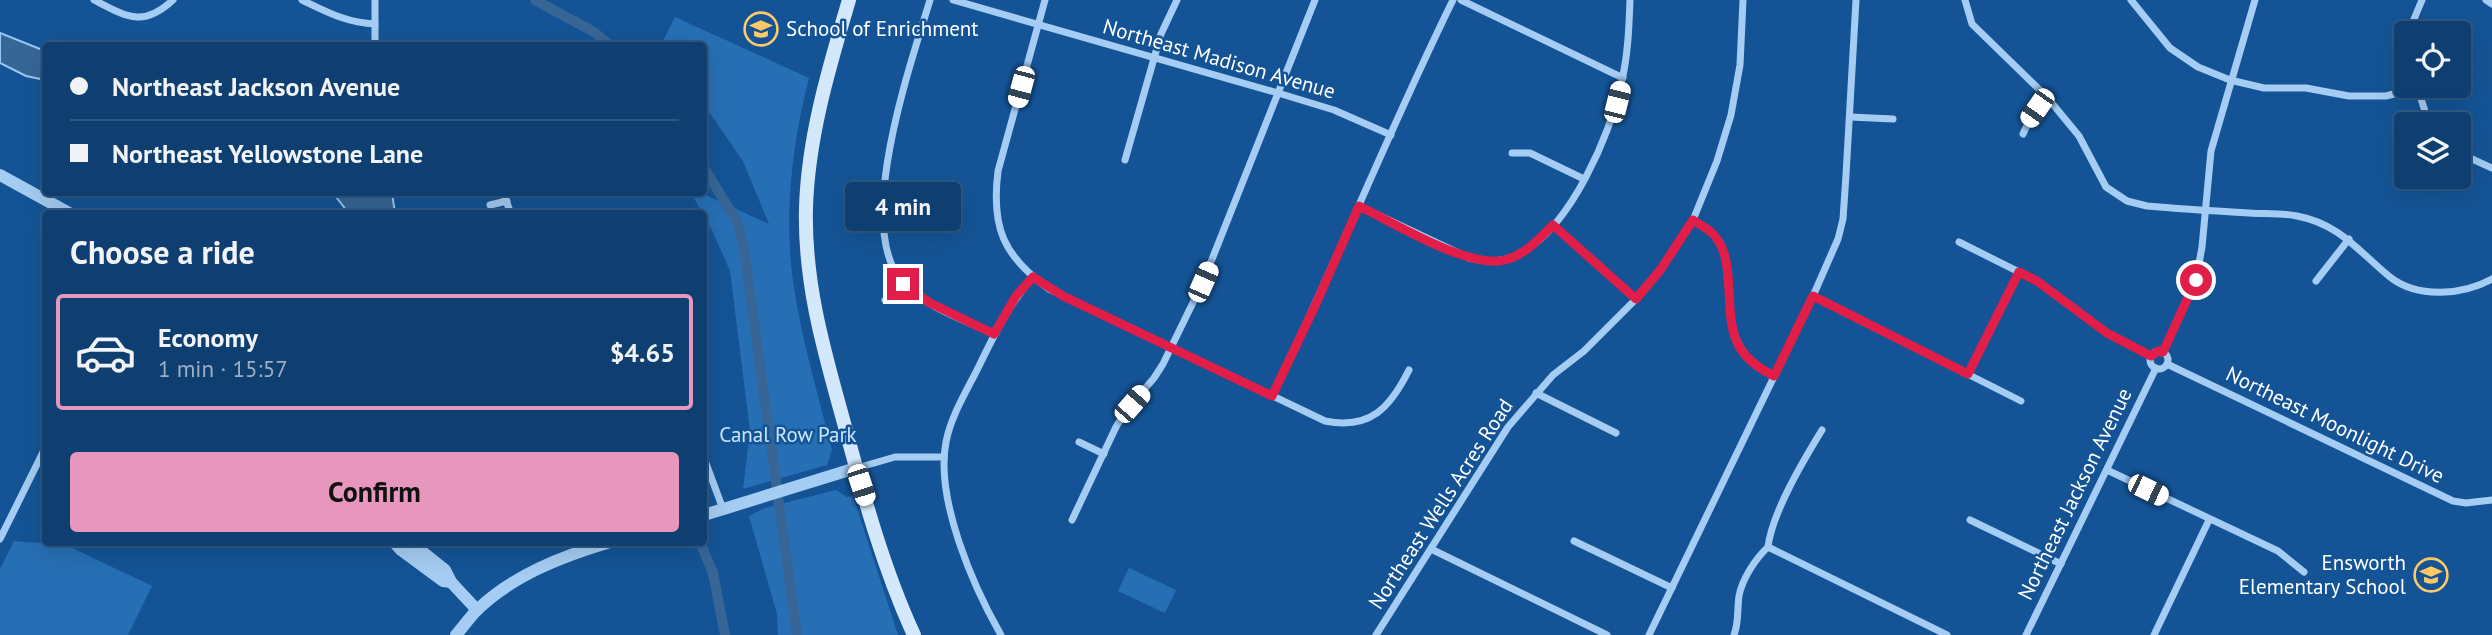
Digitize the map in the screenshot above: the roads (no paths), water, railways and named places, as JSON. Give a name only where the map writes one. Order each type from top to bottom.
[{"type":"main road","points":[[849,0],[813,141],[808,173],[808,273],[816,318],[856,468],[890,575],[914,635]]},
{"type":"street","points":[[94,0],[117,12],[145,18],[160,13],[173,0]]},
{"type":"street","points":[[302,0],[340,18],[356,23],[375,24]]},
{"type":"street","points":[[375,0],[375,42]]},
{"type":"street","points":[[930,0],[894,127],[884,194],[884,241],[892,266],[903,284],[930,303],[994,334]]},
{"type":"street","name":"Northeast Madison Avenue","points":[[953,0],[1334,110],[1391,135]]},
{"type":"street","points":[[1045,0],[998,171],[994,200],[998,224],[1006,244],[1018,262],[1049,289],[1325,421],[1342,424],[1370,418],[1385,408],[1409,370]]},
{"type":"street","points":[[1125,160],[1153,58],[1177,0]]},
{"type":"street","points":[[1072,520],[1125,412],[1154,378],[1171,348],[1216,252],[1315,0]]},
{"type":"street","points":[[1272,396],[1453,0]]},
{"type":"street","points":[[1461,0],[1623,78]]},
{"type":"street","points":[[1359,206],[1452,251],[1486,261],[1504,260],[1521,253],[1553,225],[1584,179],[1609,129],[1623,78],[1630,0]]},
{"type":"street","name":"Northeast Wells Acres Road","points":[[1376,635],[1508,427],[1553,375],[1610,327],[1636,299],[1661,269],[1693,220],[1717,161],[1731,115],[1740,65],[1743,0]]},
{"type":"street","points":[[1649,635],[1831,259],[1843,219],[1856,0]]},
{"type":"street","points":[[1965,0],[1972,24],[2046,96],[2079,136],[2106,187],[2127,201],[2147,206],[2298,216],[2349,239],[2392,278],[2407,287],[2449,292],[2471,289],[2492,279]]},
{"type":"street","points":[[2132,0],[2170,48],[2198,67],[2230,80],[2264,88],[2306,88],[2349,96],[2394,94]]},
{"type":"street","points":[[2163,352],[2196,280],[2202,247],[2211,151],[2255,0]]},
{"type":"street","points":[[2413,21],[2422,0]]},
{"type":"street","points":[[2486,0],[2492,4]]},
{"type":"street","points":[[2023,134],[2046,96]]},
{"type":"street","points":[[1850,117],[1893,119]]},
{"type":"street","points":[[1512,153],[1530,153],[1584,179]]},
{"type":"street","points":[[2471,157],[2492,168]]},
{"type":"street","points":[[0,175],[64,210]]},
{"type":"street","points":[[505,196],[510,210]]},
{"type":"street","points":[[490,205],[507,201]]},
{"type":"street","points":[[1693,220],[1713,233],[1725,253],[1731,320],[1740,347],[1755,365],[1774,376]]},
{"type":"street","points":[[1553,225],[1636,299]]},
{"type":"street","points":[[2316,281],[2349,239]]},
{"type":"street","points":[[1959,242],[2037,281],[2107,333],[2151,356]]},
{"type":"street","points":[[1968,374],[2019,272]]},
{"type":"street","points":[[1001,635],[981,600],[965,559],[944,483],[944,457],[952,421],[994,334],[1016,296],[1033,277]]},
{"type":"street","points":[[885,300],[903,284]]},
{"type":"street","points":[[1813,296],[2021,401]]},
{"type":"street","points":[[2158,351],[2163,352],[2168,358],[2167,364],[2164,368],[2156,368],[2151,362],[2151,356],[2158,351]]},
{"type":"street","name":"Northeast Moonlight Drive","points":[[2167,364],[2453,501],[2466,503],[2492,500]]},
{"type":"street","name":"Northeast Jackson Avenue","points":[[2026,635],[2156,368]]},
{"type":"street","points":[[1536,393],[1616,433]]},
{"type":"street","points":[[1734,635],[1740,593],[1758,557],[1768,547],[1775,520],[1822,430]]},
{"type":"street","points":[[1079,442],[1104,454]]},
{"type":"street","points":[[0,539],[42,454]]},
{"type":"street","points":[[707,514],[895,457],[944,457]]},
{"type":"street","points":[[707,465],[723,509]]},
{"type":"street","points":[[2107,470],[2278,551],[2304,572]]},
{"type":"street","points":[[1970,520],[2061,564]]},
{"type":"street","points":[[2154,635],[2209,520]]},
{"type":"street","points":[[1574,541],[1672,588]]},
{"type":"street","points":[[398,546],[443,581],[451,582]]},
{"type":"street","points":[[415,546],[446,570],[451,582],[477,610]]},
{"type":"street","points":[[456,635],[477,610],[495,595],[542,566],[597,546]]},
{"type":"street","points":[[1768,547],[1947,635]]},
{"type":"street","points":[[1431,549],[1607,635]]},
{"type":"waterway","points":[[535,0],[594,32],[606,42]]},
{"type":"waterway","points":[[707,173],[738,223],[744,249],[797,635]]},
{"type":"waterway","points":[[702,546],[713,573],[725,635]]},
{"type":"place","name":"School of Enrichment","points":[[761,29]]},
{"type":"place","name":"Ensworth Elementary School","points":[[2431,575]]},
{"type":"park label","name":"Canal Row Park","points":[[788,435]]}]
